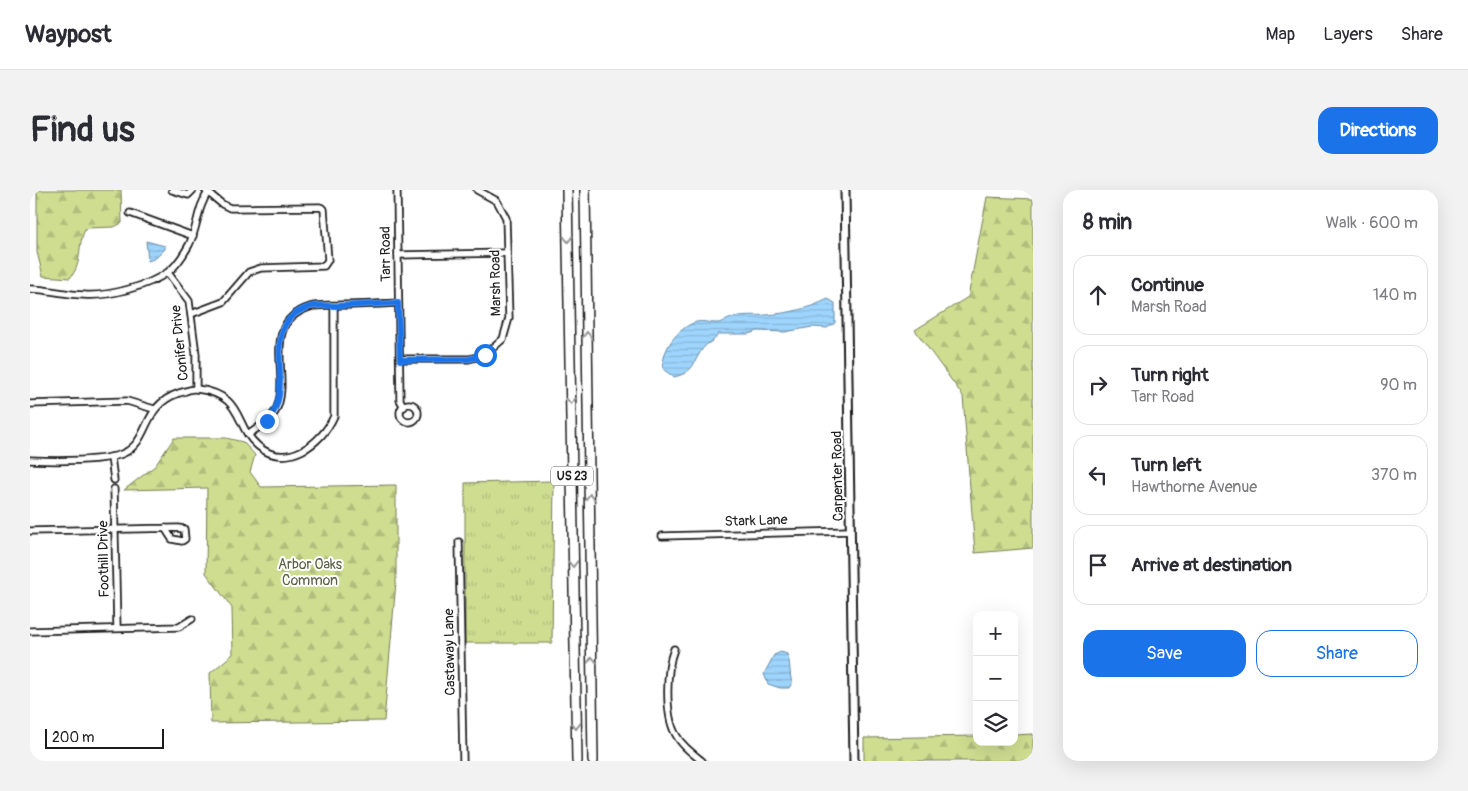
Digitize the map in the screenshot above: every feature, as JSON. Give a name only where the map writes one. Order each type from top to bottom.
[{"type":"highway","name":"US 23","points":[[567,190],[577,761]]},
{"type":"highway","name":"US 23","points":[[585,190],[593,761]]},
{"type":"main road","name":"Carpenter Road","points":[[845,190],[854,761]]},
{"type":"street","points":[[172,190],[188,196],[193,190]]},
{"type":"street","name":"Tarr Road","points":[[397,190],[400,400],[404,407]]},
{"type":"street","name":"Marsh Road","points":[[400,360],[469,359],[485,355],[496,348],[503,339],[508,318],[506,218],[497,202],[484,191],[477,190]]},
{"type":"street","points":[[30,289],[81,295],[100,295],[132,288],[168,273],[180,260],[193,236],[200,210],[208,191],[230,208],[320,207],[324,209],[328,260],[324,266],[261,268],[248,272],[224,302],[191,314]]},
{"type":"street","points":[[130,213],[193,236]]},
{"type":"street","points":[[398,255],[507,253]]},
{"type":"street","name":"Conifer Drive","points":[[168,273],[185,293],[191,314],[196,388]]},
{"type":"street","points":[[249,434],[267,421],[277,407],[280,394],[280,341],[284,328],[301,311],[317,306],[398,303]]},
{"type":"street","points":[[30,460],[111,457],[126,452],[138,441],[154,409],[167,397],[196,388],[229,402],[249,434],[263,450],[288,456],[308,448],[326,430],[335,412],[334,306]]},
{"type":"street","points":[[30,404],[127,401],[154,409]]},
{"type":"street","points":[[111,457],[114,480]]},
{"type":"street","name":"Foothill Drive","points":[[114,489],[117,628]]},
{"type":"street","points":[[30,531],[166,528]]},
{"type":"street","name":"Stark Lane","points":[[662,536],[850,531]]},
{"type":"street","name":"Castaway Lane","points":[[459,542],[463,761]]},
{"type":"street","points":[[30,630],[180,627],[192,619]]},
{"type":"street","points":[[674,649],[668,666],[671,724],[676,735],[689,751],[702,761]]},
{"type":"green space","points":[[37,190],[121,190],[122,223],[114,227],[86,228],[81,241],[79,260],[70,278],[43,276],[37,252]]},
{"type":"green space","points":[[987,197],[1033,199],[1033,548],[975,553],[963,396],[915,330],[968,297]]},
{"type":"green space","name":"Arbor Oaks Common","points":[[174,438],[226,438],[243,442],[255,455],[250,472],[261,487],[396,485],[396,582],[384,721],[211,723],[210,673],[233,654],[232,608],[206,573],[207,488],[124,490],[155,466]]},
{"type":"green space","points":[[554,481],[552,643],[465,643],[465,483]]},
{"type":"green space","points":[[1033,734],[1033,761],[864,761],[864,738],[973,736],[973,746],[1018,746],[1018,735]]},
{"type":"water","points":[[146,241],[165,246],[165,249],[156,258],[148,261]]},
{"type":"water","points":[[828,299],[835,303],[835,323],[827,328],[812,327],[785,332],[758,331],[748,334],[718,334],[714,340],[704,347],[693,366],[686,372],[674,377],[664,370],[664,356],[670,343],[679,332],[694,323],[701,321],[719,323],[739,316],[790,312]]},
{"type":"water","points":[[781,652],[787,654],[789,661],[792,683],[789,688],[780,688],[768,684],[764,674],[774,655]]},
{"type":"route","points":[[267,421],[275,412],[280,394],[279,350],[281,335],[293,316],[309,308],[317,306],[398,303],[400,360],[469,359],[485,355]]}]
